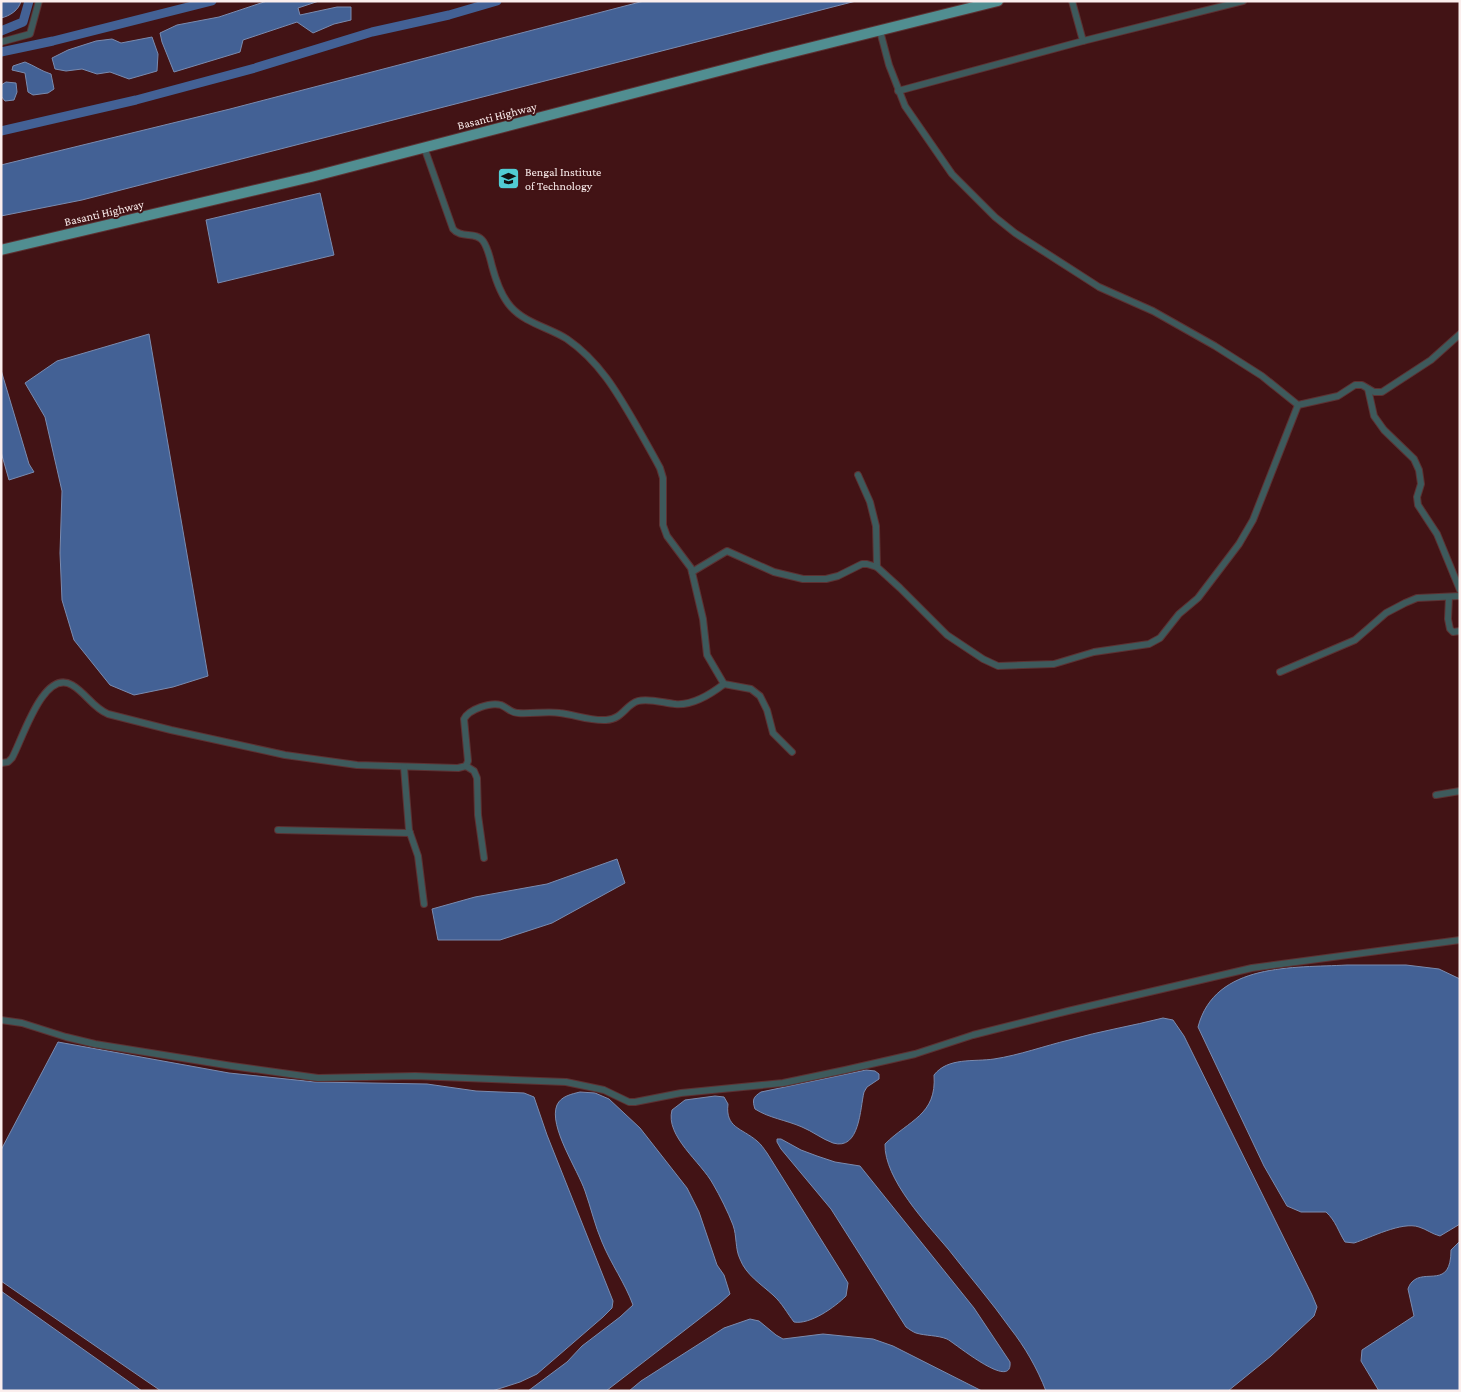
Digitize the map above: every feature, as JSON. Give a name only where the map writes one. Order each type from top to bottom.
[{"type":"main road","name":"Basanti Highway","points":[[1,250],[311,177],[998,1]]},
{"type":"street","points":[[1,42],[30,34],[39,1]]},
{"type":"street","points":[[1072,1],[1083,41]]},
{"type":"street","points":[[898,91],[1083,41],[1243,1]]},
{"type":"street","points":[[880,31],[898,91],[914,120],[952,174],[995,217],[1014,232],[1099,287],[1153,311],[1215,346],[1262,376],[1298,405]]},
{"type":"street","points":[[424,147],[453,229],[460,234],[478,237],[484,242],[498,285],[506,302],[520,315],[560,335],[594,362],[618,394],[660,468],[663,525],[668,536],[685,558],[692,572],[703,619],[707,656],[724,684]]},
{"type":"street","points":[[1298,405],[1338,396],[1355,385],[1362,385],[1377,393],[1382,392],[1431,360],[1459,335]]},
{"type":"street","points":[[1368,389],[1374,416],[1384,430],[1414,459],[1421,484],[1417,497],[1418,505],[1437,534],[1460,590]]},
{"type":"street","points":[[692,572],[722,552],[727,551],[774,572],[803,579],[826,579],[838,576],[862,564],[868,564],[877,567],[947,635],[992,664],[1005,667],[1054,664],[1094,652],[1149,644],[1160,638],[1179,614],[1198,598],[1239,544],[1253,520],[1298,405]]},
{"type":"street","points":[[858,475],[870,502],[876,526],[877,567]]},
{"type":"street","points":[[1280,672],[1346,645],[1355,640],[1386,613],[1405,603],[1418,598],[1460,596]]},
{"type":"street","points":[[1449,597],[1448,625],[1453,632],[1460,631]]},
{"type":"street","points":[[1,763],[8,762],[12,758],[48,688],[62,682],[73,685],[103,712],[272,753],[357,765],[404,768],[458,768],[466,766],[474,771],[477,778],[478,815],[484,858]]},
{"type":"street","points":[[466,766],[468,761],[464,719],[470,712],[485,706],[499,704],[517,714],[554,712],[584,719],[606,720],[620,716],[636,702],[660,701],[679,704],[691,702],[704,697],[724,684],[744,687],[756,692],[766,705],[773,733],[792,752]]},
{"type":"street","points":[[404,768],[410,833],[418,856],[424,904]]},
{"type":"street","points":[[1436,795],[1460,791]]},
{"type":"street","points":[[278,830],[410,833]]},
{"type":"street","points":[[1,1020],[22,1023],[95,1044],[318,1078],[415,1076],[566,1082],[604,1090],[629,1102],[635,1102],[681,1094],[782,1083],[845,1070],[915,1054],[973,1035],[1059,1013],[1252,968],[1460,940]]},
{"type":"water","points":[[1,1],[21,1],[14,12],[1,18]]},
{"type":"water","points":[[267,1],[319,1],[298,8],[300,15],[337,7],[351,7],[351,20],[334,24],[313,33],[297,22],[243,40],[240,52],[174,72],[160,33],[177,25],[219,17]]},
{"type":"water","points":[[644,1],[856,1],[82,200],[1,216],[1,165],[230,109]]},
{"type":"water","points":[[152,37],[158,54],[157,71],[129,79],[110,72],[97,74],[82,69],[66,71],[55,69],[52,58],[68,50],[96,41],[112,39],[121,43]]},
{"type":"water","points":[[25,62],[51,74],[54,89],[48,93],[33,95],[28,92],[25,73],[12,70],[13,66]]},
{"type":"water","points":[[6,82],[16,83],[17,92],[14,100],[5,101],[1,96],[1,85]]},
{"type":"water","points":[[320,193],[334,255],[218,283],[206,220]]},
{"type":"water","points":[[149,334],[208,676],[173,687],[134,695],[110,685],[74,640],[62,600],[60,553],[62,491],[45,417],[25,383],[57,361]]},
{"type":"water","points":[[1,370],[29,464],[34,472],[9,480],[1,452]]},
{"type":"water","points":[[617,859],[625,883],[552,923],[500,940],[438,940],[432,909],[475,897],[547,884]]},
{"type":"water","points":[[1347,965],[1406,965],[1439,969],[1460,979],[1460,1224],[1440,1236],[1419,1227],[1404,1226],[1354,1243],[1345,1242],[1335,1223],[1326,1212],[1301,1212],[1287,1206],[1264,1166],[1198,1027],[1207,1006],[1221,990],[1239,980],[1259,973],[1281,969]]},
{"type":"water","points":[[1163,1018],[1173,1020],[1184,1036],[1317,1307],[1314,1316],[1271,1356],[1228,1391],[1046,1391],[1039,1374],[1015,1335],[988,1298],[908,1200],[891,1172],[885,1144],[920,1116],[931,1099],[934,1088],[934,1075],[946,1065],[1023,1053],[1092,1034]]},
{"type":"water","points":[[58,1042],[229,1073],[315,1082],[427,1084],[476,1091],[524,1093],[534,1097],[547,1135],[613,1301],[612,1308],[537,1374],[492,1391],[161,1391],[1,1281],[1,1150]]},
{"type":"water","points":[[866,1070],[875,1071],[879,1074],[879,1079],[867,1087],[864,1092],[860,1117],[854,1135],[849,1141],[842,1144],[833,1143],[802,1127],[766,1115],[755,1109],[754,1099],[761,1092]]},
{"type":"water","points":[[580,1092],[595,1093],[609,1099],[640,1128],[687,1188],[699,1212],[717,1265],[724,1275],[730,1294],[606,1391],[528,1391],[567,1362],[582,1346],[633,1305],[602,1242],[585,1191],[565,1148],[557,1124],[555,1114],[561,1099]]},
{"type":"water","points":[[715,1096],[724,1097],[728,1104],[729,1118],[732,1123],[758,1142],[767,1153],[848,1283],[846,1296],[829,1310],[815,1318],[794,1322],[776,1298],[746,1270],[738,1255],[733,1225],[721,1199],[708,1176],[685,1148],[674,1129],[671,1120],[672,1110],[685,1100]]},
{"type":"water","points":[[777,1139],[835,1162],[860,1166],[974,1308],[1010,1362],[1008,1370],[1003,1372],[993,1369],[947,1339],[916,1333],[906,1327],[831,1209],[781,1149]]},
{"type":"water","points":[[1460,1241],[1460,1391],[1379,1391],[1361,1361],[1362,1350],[1414,1316],[1408,1289],[1410,1284],[1417,1278],[1436,1276],[1447,1270],[1451,1250]]},
{"type":"water","points":[[1,1291],[142,1391],[1,1391]]},
{"type":"water","points":[[750,1319],[759,1321],[783,1339],[823,1334],[873,1339],[893,1346],[982,1391],[629,1391],[641,1381],[724,1328]]},
{"type":"waterway","points":[[1,31],[23,22],[29,1]]},
{"type":"waterway","points":[[1,52],[53,41],[212,1]]},
{"type":"waterway","points":[[1,131],[136,100],[255,68],[372,32],[449,15],[497,1]]},
{"type":"place","name":"Bengal Institute of Technology","points":[[509,179]]}]
